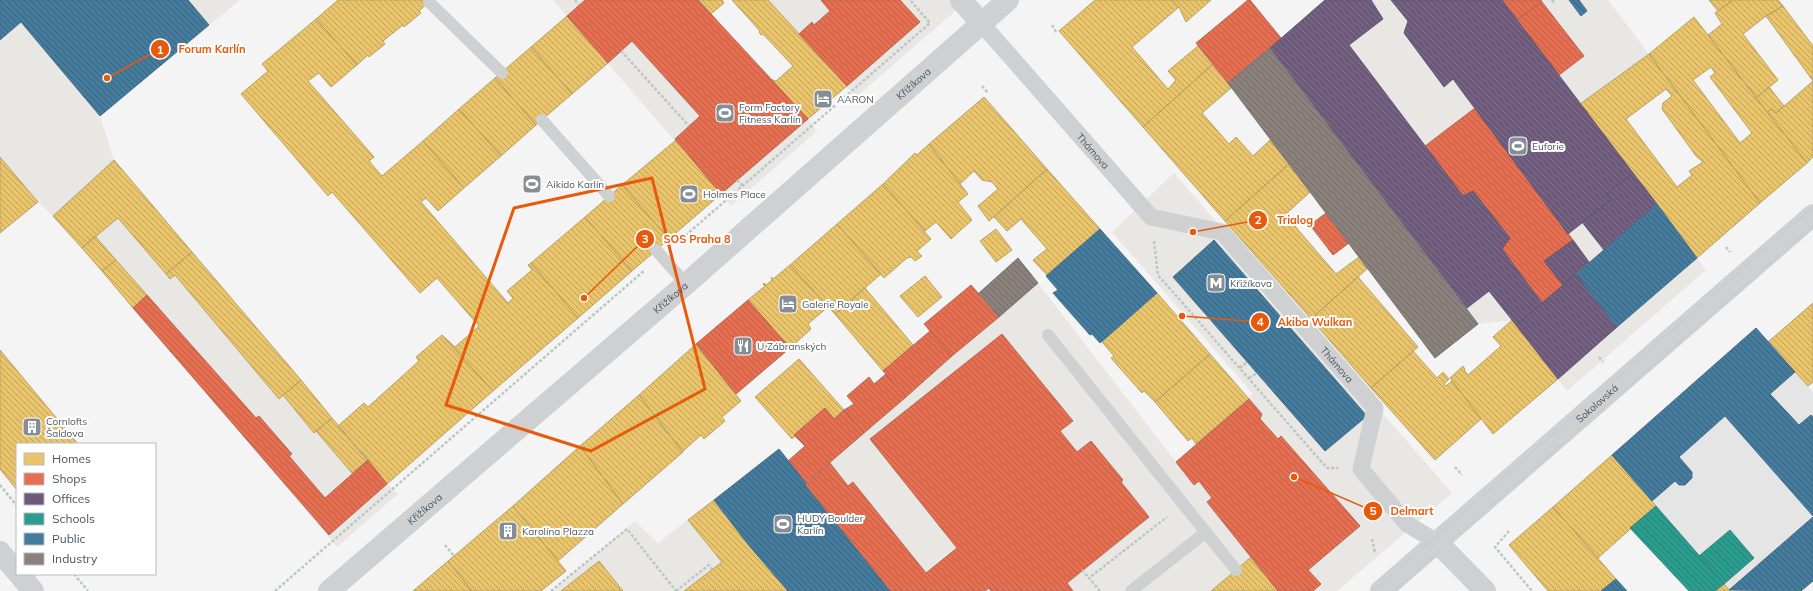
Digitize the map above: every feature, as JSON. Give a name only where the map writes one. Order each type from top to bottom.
[{"type":"street","name":"Thámova","points":[[962,0],[1151,217],[1222,232],[1375,408],[1361,469]]},
{"type":"street","name":"Křižíkova","points":[[329,591],[686,284],[1008,0]]},
{"type":"street","name":"Sokolovská","points":[[1381,591],[1813,215]]},
{"type":"street","points":[[1361,469],[1407,524],[1437,542],[1485,591]]},
{"type":"street","points":[[0,552],[16,571]]},
{"type":"street","points":[[20,575],[33,591]]},
{"type":"lane","points":[[429,2],[502,72]]},
{"type":"lane","points":[[542,120],[609,196]]},
{"type":"lane","points":[[658,254],[686,284]]},
{"type":"lane","points":[[1048,335],[1236,570]]},
{"type":"lane","points":[[1131,591],[1206,532]]},
{"type":"path","points":[[575,0],[579,5]]},
{"type":"path","points":[[275,591],[658,254],[743,186],[930,23],[910,0]]},
{"type":"path","points":[[1052,25],[1056,32]]},
{"type":"path","points":[[621,51],[689,126]]},
{"type":"path","points":[[982,86],[988,93]]},
{"type":"path","points":[[738,180],[743,186]]},
{"type":"path","points":[[1151,217],[1158,275],[1327,468],[1361,469]]},
{"type":"path","points":[[1240,368],[1247,362]]},
{"type":"path","points":[[1249,378],[1257,373]]},
{"type":"path","points":[[1455,467],[1462,475]]},
{"type":"path","points":[[0,485],[16,505]]},
{"type":"path","points":[[1089,578],[1183,504]]},
{"type":"path","points":[[551,591],[627,528],[676,591],[709,565],[712,569]]},
{"type":"path","points":[[1509,531],[1495,547],[1532,591]]},
{"type":"path","points":[[1372,539],[1375,553]]},
{"type":"path","points":[[445,545],[454,556]]},
{"type":"path","points":[[1082,570],[1100,591]]},
{"type":"path","points":[[75,575],[88,591]]},
{"type":"highlighted area","points":[[652,178],[705,389],[591,451],[446,405],[514,208]]},
{"type":"shaded area","points":[[0,0],[240,0],[100,116],[114,160],[387,484],[398,494],[337,547],[147,323],[53,216],[38,202],[0,157]]},
{"type":"shaded area","points":[[553,0],[698,0],[808,119],[817,131],[731,206]]},
{"type":"shaded area","points":[[768,0],[968,0],[856,97]]},
{"type":"shaded area","points":[[1325,0],[1608,0],[1649,54],[1580,104],[1706,270],[1567,391],[1512,320],[1478,324],[1435,358],[1228,83]]},
{"type":"shaded area","points":[[1174,173],[1452,493],[1337,591],[553,591],[635,521],[658,543],[779,449],[806,483],[1038,283],[1176,462],[1253,394],[1112,232]]},
{"type":"shaded area","points":[[1756,328],[1813,392],[1813,581],[1801,591],[1730,591],[1612,456]]},
{"type":"building: Homes","points":[[338,0],[431,0],[419,11],[421,13],[383,41],[385,44],[369,57],[368,55],[357,65],[316,19]]},
{"type":"building: Homes","points":[[698,0],[722,0],[724,3],[711,14]]},
{"type":"building: Homes","points":[[732,0],[768,0],[847,86],[808,119],[770,79],[776,81],[793,66],[763,34],[761,35],[759,32],[760,31]]},
{"type":"building: Homes","points":[[1095,0],[1172,0],[1179,7],[1132,47],[1168,89],[1176,80],[1168,71],[1198,46],[1213,64],[1143,127],[1059,31]]},
{"type":"building: Homes","points":[[1172,0],[1211,0],[1186,22],[1179,7]]},
{"type":"building: Homes","points":[[1709,0],[1733,0],[1718,11]]},
{"type":"building: Homes","points":[[1733,0],[1778,0],[1783,6],[1766,16],[1743,34],[1778,80],[1756,98],[1708,35],[1722,24],[1715,13]]},
{"type":"building: Homes","points":[[1783,6],[1813,46],[1813,81],[1766,16]]},
{"type":"building: Homes","points":[[567,16],[608,63],[572,94],[531,47]]},
{"type":"building: Homes","points":[[1694,17],[1807,163],[1760,203],[1649,54]],"holes":[[[1711,67],[1715,73],[1710,77],[1752,133],[1740,143],[1693,80]]]},
{"type":"building: Homes","points":[[316,19],[357,65],[331,87],[319,73],[308,81],[374,157],[369,161],[382,176],[423,141],[464,188],[438,211],[426,198],[421,202],[508,303],[513,298],[507,291],[532,270],[528,265],[531,263],[578,318],[493,391],[442,335],[455,347],[479,326],[437,278],[420,293],[332,192],[328,196],[241,94],[268,71],[262,64]]},
{"type":"building: Homes","points":[[531,47],[572,94],[536,125],[495,78]]},
{"type":"building: Homes","points":[[1649,54],[1760,203],[1697,258],[1580,104]],"holes":[[[1666,89],[1672,96],[1663,103],[1662,109],[1696,156],[1703,162],[1689,171],[1692,175],[1677,187],[1626,119]]]},
{"type":"building: Homes","points":[[1213,64],[1231,88],[1202,113],[1229,144],[1236,137],[1253,156],[1270,140],[1289,164],[1225,221],[1143,127]]},
{"type":"building: Homes","points":[[495,78],[536,125],[501,156],[459,109]]},
{"type":"building: Homes","points":[[1813,81],[1813,157],[1807,163],[1767,112],[1772,109],[1776,113]]},
{"type":"building: Homes","points":[[1769,87],[1784,106],[1776,113],[1772,109],[1767,112],[1756,98]]},
{"type":"building: Homes","points":[[984,97],[1047,169],[989,221],[978,206],[998,189],[992,182],[982,180],[974,171],[960,184],[929,144]]},
{"type":"building: Homes","points":[[459,109],[501,156],[464,188],[423,141]]},
{"type":"building: Homes","points":[[676,140],[721,194],[669,239],[622,185]]},
{"type":"building: Homes","points":[[929,144],[968,194],[958,202],[972,220],[951,239],[936,222],[925,231],[883,184],[915,153],[917,155]]},
{"type":"building: Homes","points":[[0,157],[38,202],[0,233]]},
{"type":"building: Homes","points":[[114,160],[192,252],[166,274],[118,218],[82,248],[53,216]]},
{"type":"building: Homes","points":[[1289,164],[1310,192],[1287,213],[1296,223],[1294,225],[1336,274],[1359,257],[1368,268],[1311,319],[1225,221]]},
{"type":"building: Homes","points":[[1047,169],[1100,229],[1047,275],[1033,260],[1047,249],[1021,219],[1007,231],[994,217]]},
{"type":"building: Homes","points":[[883,184],[931,239],[917,251],[922,256],[915,261],[911,257],[907,258],[884,278],[837,224]]},
{"type":"building: Homes","points":[[622,185],[669,239],[632,271],[585,217]]},
{"type":"building: Homes","points":[[585,217],[632,271],[578,318],[531,263]]},
{"type":"building: Homes","points":[[837,224],[881,274],[835,314],[790,265]]},
{"type":"building: Homes","points":[[996,229],[1012,250],[996,262],[980,241]]},
{"type":"building: Homes","points":[[95,236],[116,260],[102,271],[82,248]]},
{"type":"building: Homes","points":[[192,252],[301,380],[279,399],[175,275],[170,279],[166,274]]},
{"type":"building: Homes","points":[[116,260],[147,295],[133,308],[102,271]]},
{"type":"building: Homes","name":"Galerie Royale","points":[[790,265],[828,307],[808,324],[811,329],[790,348],[748,300],[765,286],[763,284],[764,283],[766,285],[772,280],[771,277],[773,279]]},
{"type":"building: Homes","points":[[925,276],[942,297],[918,317],[900,296]]},
{"type":"building: Homes","points":[[1358,277],[1418,347],[1371,388],[1311,319]]},
{"type":"building: Homes","points":[[865,288],[913,345],[883,371],[835,314]]},
{"type":"building: Homes","points":[[1157,293],[1210,354],[1155,402],[1144,391],[1142,393],[1111,358],[1114,356],[1102,342]]},
{"type":"building: Homes","points":[[1813,303],[1813,382],[1808,386],[1768,342]]},
{"type":"building: Homes","points":[[1512,320],[1558,379],[1493,434],[1450,378],[1463,366],[1468,375],[1501,346],[1493,337]]},
{"type":"building: Homes","points":[[442,335],[493,391],[387,484],[338,426],[364,403],[368,407],[419,361],[416,357]]},
{"type":"building: Homes","points":[[696,344],[741,401],[722,417],[725,421],[704,439],[701,435],[682,452],[639,395]]},
{"type":"building: Homes","name":"Cornlofts Šaldova","points":[[0,350],[77,443],[16,443],[16,489],[0,469]]},
{"type":"building: Homes","points":[[1413,351],[1437,378],[1443,372],[1449,379],[1444,384],[1446,386],[1452,381],[1481,419],[1435,460],[1371,388]]},
{"type":"building: Homes","points":[[1210,354],[1249,399],[1196,444],[1192,438],[1188,441],[1155,402]]},
{"type":"building: Homes","points":[[799,359],[844,410],[834,419],[825,408],[792,439],[755,397]]},
{"type":"building: Homes","points":[[301,380],[332,418],[314,433],[283,395]]},
{"type":"building: Homes","points":[[639,395],[683,452],[623,504],[580,446]]},
{"type":"building: Homes","points":[[332,418],[368,460],[352,473],[316,431]]},
{"type":"building: Homes","points":[[580,446],[623,504],[558,561],[513,506]]},
{"type":"building: Homes","points":[[1612,455],[1656,506],[1598,558],[1553,507]]},
{"type":"building: Homes","points":[[714,500],[747,543],[788,591],[684,591],[722,562],[688,520]]},
{"type":"building: Homes","name":"Karolína Plazza","points":[[513,506],[566,571],[541,591],[472,591],[448,561]]},
{"type":"building: Homes","points":[[1553,507],[1616,579],[1601,591],[1548,591],[1509,545]]},
{"type":"building: Homes","points":[[1251,557],[1278,591],[1211,591],[1236,570]]},
{"type":"building: Homes","points":[[448,561],[472,591],[413,591]]},
{"type":"building: Homes","name":"Karolína Plazza","points":[[599,561],[623,591],[561,591]]},
{"type":"building: Homes","points":[[1724,584],[1730,591],[1715,591]]},
{"type":"building: Shops","points":[[585,0],[698,0],[808,119],[721,194],[675,139],[700,116],[632,41],[608,63],[567,16]]},
{"type":"building: Shops","points":[[821,0],[900,0],[920,22],[847,86],[799,34],[812,22],[814,25],[830,11]]},
{"type":"building: Shops","points":[[1248,0],[1250,0],[1281,38],[1228,83],[1196,43]]},
{"type":"building: Shops","points":[[1502,0],[1541,0],[1542,2],[1517,20]]},
{"type":"building: Shops","points":[[1542,2],[1584,56],[1559,75],[1517,20]]},
{"type":"building: Shops","points":[[1475,108],[1573,240],[1544,261],[1563,285],[1542,303],[1502,249],[1510,238],[1473,191],[1463,196],[1425,146]]},
{"type":"building: Shops","points":[[1326,213],[1349,243],[1333,255],[1310,225]]},
{"type":"building: Shops","points":[[971,285],[999,317],[952,356],[924,324]]},
{"type":"building: Shops","points":[[147,295],[256,418],[259,416],[292,454],[289,456],[325,498],[368,460],[387,484],[329,535],[133,308]]},
{"type":"building: Shops","name":"U Zábranských","points":[[748,300],[790,348],[736,394],[696,344]]},
{"type":"building: Shops","points":[[930,331],[952,356],[906,397],[883,371]]},
{"type":"building: Shops","points":[[1002,334],[1073,421],[1060,431],[1077,452],[1091,441],[1123,480],[1121,482],[1149,517],[1067,583],[1073,591],[991,591],[989,588],[985,591],[890,591],[805,485],[830,463],[848,486],[853,482],[926,573],[957,548],[870,439]]},
{"type":"building: Shops","points":[[886,374],[906,397],[864,433],[844,410],[854,404],[847,396],[869,377],[874,384]]},
{"type":"building: Shops","points":[[1249,399],[1262,414],[1260,419],[1278,439],[1281,436],[1360,526],[1308,570],[1321,584],[1313,591],[1278,591],[1207,502],[1212,498],[1199,481],[1194,485],[1176,462]]},
{"type":"building: Shops","points":[[825,408],[834,419],[844,410],[864,433],[806,483],[788,461],[805,446],[794,435]]},
{"type":"building: Offices","points":[[1325,0],[1371,0],[1383,19],[1349,45],[1463,196],[1473,191],[1510,238],[1502,249],[1542,303],[1516,325],[1489,291],[1467,308],[1270,48]]},
{"type":"building: Offices","points":[[1391,0],[1502,0],[1633,173],[1606,194],[1611,200],[1568,234],[1453,79],[1444,87],[1404,33],[1408,21]]},
{"type":"building: Offices","points":[[1633,173],[1657,204],[1604,250],[1582,222],[1611,200],[1606,194]]},
{"type":"building: Offices","points":[[1573,240],[1589,262],[1563,285],[1544,261]]},
{"type":"building: Offices","points":[[1576,274],[1617,327],[1558,379],[1516,325]]},
{"type":"building: Schools","points":[[1656,506],[1724,584],[1715,591],[1689,591],[1630,528]]},
{"type":"building: Schools","points":[[1730,530],[1754,558],[1724,584],[1699,556]]},
{"type":"building: Public","points":[[0,0],[188,0],[209,25],[100,116],[21,22],[0,40]]},
{"type":"building: Public","points":[[1569,0],[1579,0],[1587,11],[1581,16]]},
{"type":"building: Public","points":[[1657,204],[1697,258],[1617,327],[1576,274]]},
{"type":"building: Public","points":[[1100,229],[1157,293],[1100,343],[1092,334],[1090,335],[1053,293],[1058,290],[1046,276]]},
{"type":"building: Public","points":[[1214,240],[1367,416],[1325,451],[1173,277]]},
{"type":"building: Public","points":[[1756,328],[1795,372],[1770,394],[1799,425],[1811,415],[1813,417],[1813,516],[1725,416],[1679,457],[1692,472],[1692,478],[1685,485],[1679,485],[1675,481],[1652,501],[1612,455]]},
{"type":"building: Public","points":[[779,449],[806,483],[805,485],[890,591],[788,591],[747,543],[714,500]]},
{"type":"building: Public","points":[[1813,517],[1813,581],[1801,591],[1729,590]]},
{"type":"building: Public","points":[[1616,579],[1627,591],[1601,591]]},
{"type":"building: Industry","points":[[1270,48],[1478,324],[1435,358],[1228,83]]},
{"type":"building: Industry","points":[[1018,258],[1038,283],[999,317],[979,293]]},
{"type":"tram line","points":[[1373,591],[1813,207]]},
{"type":"tram line","points":[[1393,591],[1813,226]]},
{"type":"place","name":"Forum Karlín","points":[[107,78]]},
{"type":"place","name":"AARON","points":[[823,99]]},
{"type":"place","name":"Form Factory Fitness Karlín","points":[[725,113]]},
{"type":"place","name":"Euforie","points":[[1518,146]]},
{"type":"place","name":"Aikido Karlín","points":[[532,184]]},
{"type":"place","name":"Holmes Place","points":[[689,194]]},
{"type":"place","name":"Trialog","points":[[1193,232]]},
{"type":"place","name":"Křižíkova","points":[[1216,283]]},
{"type":"place","name":"SOS Praha 8","points":[[584,298]]},
{"type":"place","name":"Galerie Royale","points":[[788,304]]},
{"type":"place","name":"Akiba Wulkan","points":[[1182,316]]},
{"type":"place","name":"U Zábranských","points":[[743,346]]},
{"type":"place","name":"Cornlofts Šaldova","points":[[32,427]]},
{"type":"place","name":"Delmart","points":[[1294,477]]},
{"type":"place","name":"HUDY Boulder Karlín","points":[[783,524]]},
{"type":"place","name":"Karolína Plazza","points":[[508,531]]}]
